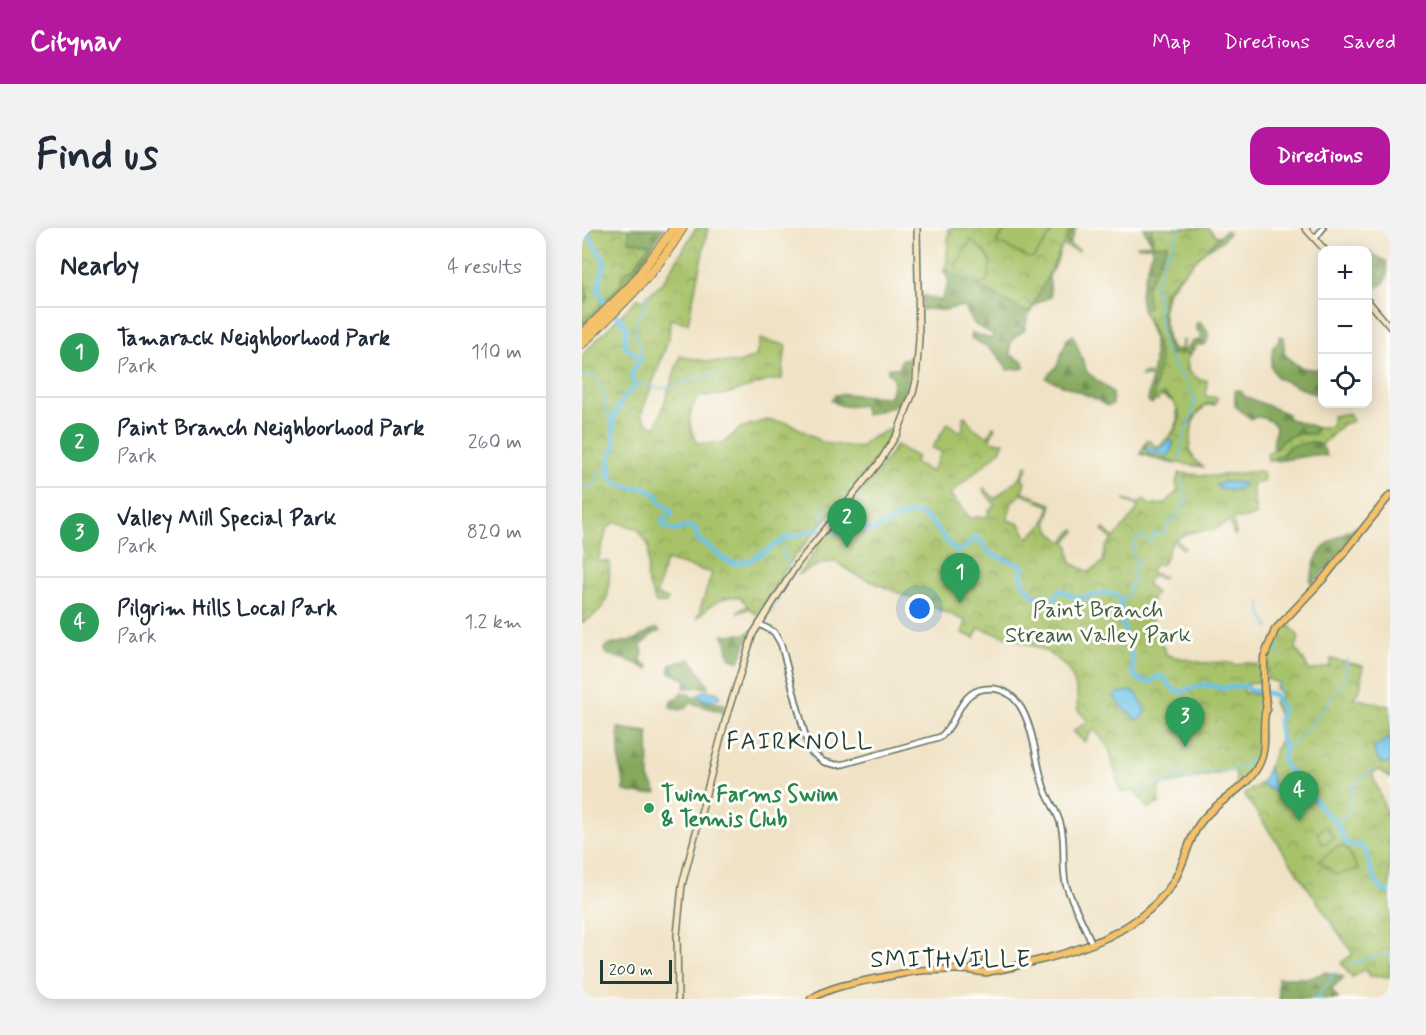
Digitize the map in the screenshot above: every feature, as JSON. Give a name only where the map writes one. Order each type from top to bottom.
[{"type":"highway","points":[[582,334],[635,286],[674,228]]},
{"type":"highway","points":[[582,344],[664,257],[683,228]]},
{"type":"main road","points":[[678,999],[677,935],[682,885],[729,708],[753,634],[789,574],[879,463],[897,434],[916,380],[919,339],[917,228]]},
{"type":"main road","points":[[1305,228],[1321,246]]},
{"type":"main road","points":[[1372,305],[1390,327]]},
{"type":"main road","points":[[811,999],[840,987],[901,973],[981,968],[991,970],[1016,966],[1065,954],[1092,944],[1136,920],[1163,896],[1177,876],[1196,831],[1214,811],[1249,784],[1262,766],[1269,741],[1268,712],[1264,696],[1264,657],[1275,630],[1330,570],[1390,495]]},
{"type":"main road","points":[[973,970],[979,959]]},
{"type":"street","points":[[1315,239],[1323,228]]},
{"type":"street","points":[[759,624],[774,633],[781,644],[808,746],[820,760],[828,764],[848,764],[940,737],[951,726],[961,705],[980,690],[999,690],[1016,700],[1027,718],[1042,782],[1061,825],[1066,884],[1092,944]]},
{"type":"green space","points":[[582,228],[664,228],[633,277],[582,328],[582,286],[585,274]]},
{"type":"green space","points":[[582,228],[629,228],[629,241],[650,244],[633,268],[623,273],[621,284],[582,324],[582,305],[589,298],[582,275]]},
{"type":"green space","points":[[696,228],[708,228],[688,323],[670,319],[669,338],[641,415],[648,423],[656,428],[680,356],[705,361],[739,363],[756,356],[760,339],[786,345],[782,379],[723,395],[699,396],[690,413],[691,430],[697,443],[723,443],[741,428],[766,420],[789,423],[824,443],[848,446],[861,446],[871,438],[894,427],[880,455],[850,494],[846,495],[792,560],[757,615],[749,608],[738,613],[748,606],[740,597],[734,597],[716,602],[697,619],[712,573],[666,560],[656,595],[668,599],[666,603],[656,603],[647,580],[649,546],[638,529],[615,522],[607,529],[598,561],[610,562],[607,598],[599,611],[582,623],[582,355],[637,299],[644,299],[664,281]]},
{"type":"green space","points":[[949,228],[1072,228],[1065,242],[1079,250],[1078,252],[1063,245],[1029,313],[946,269]]},
{"type":"green space","points":[[1007,228],[1050,228],[1053,231],[1034,257],[1029,258],[996,242]]},
{"type":"green space","points":[[1050,228],[1076,228],[1070,243],[1062,245],[1056,264],[1049,276],[1051,297],[1032,309],[1025,330],[1011,343],[1011,355],[1023,362],[1024,368],[1007,370],[992,351],[971,338],[972,333],[991,339],[993,334],[975,325],[965,308],[922,310],[923,295],[941,301],[949,282],[943,269]]},
{"type":"green space","points":[[1143,228],[1169,228],[1219,236],[1226,230],[1229,233],[1221,242],[1202,252],[1168,291],[1163,312],[1168,341],[1173,350],[1186,349],[1193,341],[1200,340],[1201,334],[1196,329],[1196,324],[1199,322],[1209,335],[1205,345],[1197,345],[1187,358],[1188,371],[1201,381],[1204,396],[1215,399],[1215,405],[1206,405],[1195,417],[1189,441],[1189,457],[1178,463],[1140,454],[1147,440],[1154,448],[1160,447],[1173,432],[1177,422],[1176,403],[1160,395],[1152,404],[1148,401],[1154,363],[1154,339],[1142,308],[1140,294],[1152,251],[1150,240]]},
{"type":"green space","points":[[1152,228],[1208,228],[1218,238],[1163,293],[1162,301],[1164,331],[1170,354],[1181,354],[1182,340],[1184,340],[1183,354],[1191,354],[1187,359],[1188,371],[1200,380],[1207,380],[1206,397],[1217,397],[1217,402],[1205,404],[1193,419],[1189,450],[1203,467],[1141,453],[1149,440],[1158,448],[1176,429],[1181,417],[1173,401],[1164,393],[1153,402],[1157,378],[1141,376],[1142,373],[1157,375],[1160,362],[1154,335],[1143,312],[1149,306],[1146,284],[1148,285],[1168,244],[1138,247],[1137,245],[1153,244]]},
{"type":"green space","points":[[971,240],[985,252],[991,262],[987,282],[981,285],[955,267]]},
{"type":"green space","points":[[1372,254],[1386,261],[1387,278],[1379,287],[1372,290]]},
{"type":"green space","points":[[1073,335],[1087,372],[1112,392],[1113,404],[1107,406],[1046,378],[1057,366],[1067,339]]},
{"type":"green space","points":[[1280,336],[1284,337],[1284,353],[1300,367],[1318,369],[1318,395],[1277,378],[1271,366],[1273,346],[1278,342]]},
{"type":"green space","points":[[913,353],[903,401],[899,404],[866,415],[863,405],[846,406],[831,400],[835,395],[845,394],[887,397],[891,394],[894,378],[888,373],[888,368],[899,368],[902,359],[908,359]]},
{"type":"green space","points":[[1235,390],[1288,414],[1288,418],[1316,428],[1314,434],[1297,434],[1287,437],[1276,449],[1273,447],[1276,426],[1261,417],[1251,419],[1235,406]]},
{"type":"green space","points":[[1349,413],[1353,421],[1343,424],[1322,445],[1312,442],[1274,458],[1277,461],[1268,461],[1267,453],[1286,437],[1314,434],[1316,428],[1332,426],[1332,416]]},
{"type":"green space","name":"Paint Branch Stream Valley Park","points":[[965,416],[973,427],[988,437],[993,426],[995,427],[990,439],[994,442],[1004,442],[1000,451],[950,494],[970,518],[989,516],[988,511],[995,505],[983,490],[984,488],[995,499],[1020,477],[1026,465],[1028,466],[1022,478],[1025,481],[1022,492],[1036,496],[1035,499],[1021,494],[1012,502],[1007,520],[1020,524],[1028,538],[1044,523],[1050,506],[1037,501],[1038,499],[1052,504],[1047,522],[1051,532],[1063,542],[1074,529],[1076,531],[1066,542],[1069,546],[1071,563],[1089,572],[1103,562],[1106,546],[1112,540],[1102,530],[1103,528],[1114,538],[1136,512],[1138,506],[1125,499],[1138,504],[1144,499],[1149,505],[1165,504],[1178,490],[1176,483],[1179,473],[1213,476],[1263,472],[1264,482],[1252,484],[1256,516],[1233,520],[1236,534],[1234,535],[1229,521],[1211,531],[1188,533],[1176,539],[1185,548],[1182,549],[1173,540],[1163,564],[1154,565],[1151,572],[1164,577],[1162,579],[1151,575],[1147,584],[1156,593],[1150,607],[1151,616],[1167,655],[1204,663],[1224,662],[1238,665],[1246,662],[1260,665],[1259,682],[1243,685],[1244,692],[1260,695],[1260,744],[1253,766],[1237,788],[1235,770],[1159,786],[1159,804],[1147,808],[1135,791],[1121,793],[1109,748],[1094,729],[1084,742],[1073,731],[1088,721],[1077,709],[1076,689],[1070,674],[1060,661],[1047,652],[979,628],[974,638],[962,633],[966,621],[856,575],[836,562],[823,563],[799,574],[817,549],[815,547],[878,472],[896,445],[917,457],[914,462],[931,472],[942,452],[932,448],[948,423],[958,431],[963,430],[963,417]]},
{"type":"green space","points":[[1312,442],[1322,445],[1327,456],[1314,455],[1277,461],[1273,458],[1282,455],[1289,446]]},
{"type":"green space","points":[[1357,527],[1340,553],[1312,584],[1310,580],[1314,564],[1322,549]]},
{"type":"green space","points":[[1286,621],[1299,637],[1296,648],[1310,671],[1330,666],[1331,659],[1363,666],[1360,690],[1353,698],[1390,706],[1390,778],[1380,770],[1372,773],[1390,822],[1390,978],[1369,976],[1365,969],[1352,978],[1341,963],[1353,954],[1244,794],[1263,782],[1281,737],[1278,714],[1273,701],[1280,700],[1279,691],[1275,688],[1279,683],[1267,679],[1267,671],[1272,649]]},
{"type":"green space","points":[[656,628],[660,631],[651,635],[641,646],[643,652],[640,662],[649,666],[648,670],[635,663],[606,654],[604,649],[606,646],[636,639]]},
{"type":"green space","points":[[752,629],[739,662],[729,657],[722,635],[746,634]]},
{"type":"green space","points":[[691,659],[708,687],[684,688],[686,680],[669,672],[671,664]]},
{"type":"green space","points":[[681,692],[689,694],[692,698],[697,696],[710,702],[725,704],[723,712],[691,703],[681,710],[670,707],[671,701],[678,698]]},
{"type":"green space","points":[[618,728],[648,732],[649,778],[657,793],[645,795],[624,791],[620,769]]},
{"type":"green space","points":[[1327,826],[1334,838],[1323,844],[1317,833]]},
{"type":"green space","points":[[1344,846],[1358,869],[1337,875],[1319,861],[1337,847]]},
{"type":"green space","points":[[1326,972],[1344,977],[1331,989],[1338,999],[1279,999],[1278,978],[1310,978]]},
{"type":"water","points":[[1171,440],[1174,442],[1169,456],[1150,453],[1145,449],[1146,447],[1157,450]]},
{"type":"water","points":[[1224,482],[1244,483],[1245,485],[1230,491],[1220,489],[1216,485]]},
{"type":"water","points":[[705,690],[718,693],[720,697],[710,702],[697,696]]},
{"type":"water","points":[[1131,691],[1137,694],[1146,713],[1137,720],[1114,697],[1117,693]]},
{"type":"water","points":[[1390,737],[1390,762],[1383,764],[1375,755],[1374,748]]},
{"type":"water","points":[[1269,768],[1276,793],[1261,784]]},
{"type":"waterway","points":[[584,228],[605,261],[598,289],[604,302],[626,326],[625,347],[641,358],[631,374],[635,386],[623,399],[613,419],[615,446],[608,462],[611,468],[610,478],[626,487],[644,487],[658,496],[659,501],[671,510],[671,515],[662,519],[663,525],[675,530],[688,526],[695,528],[698,540],[726,560],[741,563],[758,556],[790,536],[799,536],[811,530],[843,532],[873,529],[914,513],[930,521],[958,552],[970,544],[973,538],[979,538],[992,554],[1021,565],[1024,570],[1021,574],[1023,583],[1035,597],[1047,596],[1053,601],[1060,590],[1076,597],[1104,593],[1115,595],[1120,598],[1123,626],[1133,661],[1132,671],[1143,682],[1150,682],[1162,676],[1174,690],[1180,692],[1206,684],[1220,688],[1245,686],[1250,690],[1272,694],[1280,703],[1282,710],[1278,722],[1285,748],[1283,760],[1286,767],[1308,788],[1321,809],[1336,822],[1345,842],[1354,846],[1361,845],[1375,879],[1382,890],[1390,892]]},
{"type":"waterway","points":[[1179,228],[1170,252],[1167,251],[1153,289],[1159,292],[1156,296],[1159,303],[1161,339],[1173,365],[1175,364],[1176,370],[1185,380],[1196,403],[1192,406],[1192,417],[1184,436],[1180,460]]},
{"type":"waterway","points":[[640,356],[641,349],[635,328],[646,301],[647,292]]},
{"type":"waterway","points":[[635,386],[644,384],[667,388],[716,373]]},
{"type":"waterway","points":[[582,376],[593,375],[600,380],[599,386],[605,399],[604,407],[607,408],[614,431]]},
{"type":"waterway","points":[[582,487],[595,486],[598,472],[606,472],[607,467],[611,468]]},
{"type":"waterway","points":[[1121,604],[1131,590],[1129,584],[1133,584],[1136,579],[1131,574],[1139,562],[1134,559],[1131,549],[1134,548],[1135,539],[1144,536],[1150,542],[1153,540],[1154,533],[1164,534],[1169,521],[1172,518],[1173,520],[1187,501],[1182,477]]},
{"type":"waterway","points":[[819,505],[826,516],[819,524],[819,531]]},
{"type":"waterway","points":[[780,542],[783,548],[782,553],[785,555],[784,559],[788,561],[788,570]]},
{"type":"waterway","points":[[771,612],[778,600]]},
{"type":"waterway","points":[[1260,601],[1262,614],[1269,628]]},
{"type":"waterway","points":[[1278,644],[1279,656]]},
{"type":"waterway","points":[[1285,748],[1307,729],[1324,709],[1340,684],[1344,682],[1348,657]]},
{"type":"waterway","points":[[1274,695],[1280,692],[1278,685],[1281,680]]},
{"type":"waterway","points":[[1138,791],[1148,789],[1153,785],[1169,784],[1171,779],[1183,776],[1188,781],[1203,772],[1232,770],[1247,765],[1248,760],[1255,760]]},
{"type":"waterway","points":[[1336,822],[1341,817],[1345,818],[1347,814],[1352,798],[1352,787],[1374,769]]},
{"type":"waterway","points":[[1348,965],[1390,954]]},
{"type":"waterway","points":[[1313,999],[1322,998],[1319,993],[1332,979],[1331,976],[1337,972]]},
{"type":"place","name":"Paint Branch Neighborhood Park","points":[[847,548]]},
{"type":"place","name":"Tamarack Neighborhood Park","points":[[960,603]]},
{"type":"place","name":"Valley Mill Special Park","points":[[1185,747]]},
{"type":"place","name":"Twin Farms Swim & Tennis Club","points":[[649,808]]},
{"type":"place","name":"Pilgrim Hills Local Park","points":[[1299,821]]},
{"type":"district","name":"FAIRKNOLL","points":[[800,742]]},
{"type":"district","name":"SMITHVILLE","points":[[951,960]]}]
